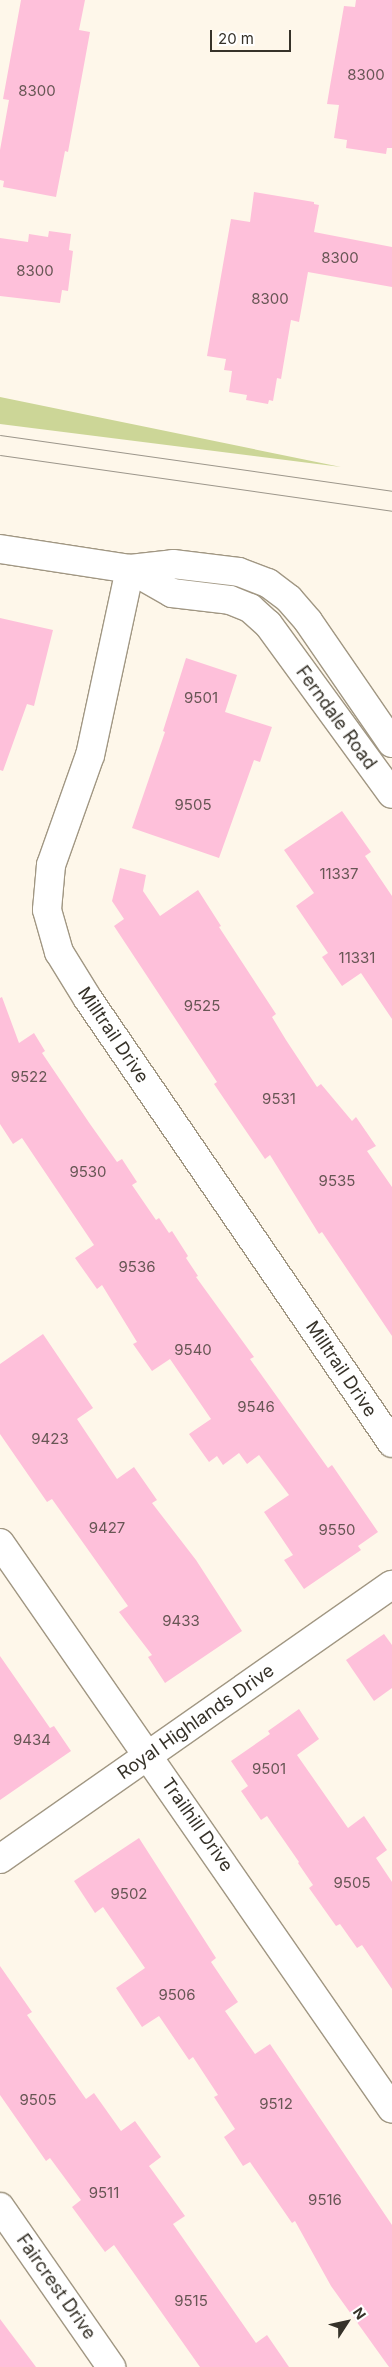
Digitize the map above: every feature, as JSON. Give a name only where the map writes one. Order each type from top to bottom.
[{"type":"street","points":[[0,549],[130,569]]},
{"type":"street","name":"Ferndale Road","points":[[130,569],[173,564],[239,572],[268,583],[289,599],[308,621],[392,743]]},
{"type":"street","name":"Ferndale Road","points":[[130,569],[172,593],[230,600],[250,608],[268,624],[281,641],[392,794]]},
{"type":"street","name":"Milltrail Drive","points":[[130,569],[90,755],[51,865],[47,910],[59,952],[88,1000],[392,1443]]},
{"type":"street","name":"Trailhill Drive","points":[[0,1543],[392,2109]]},
{"type":"street","name":"Royal Highlands Drive","points":[[0,1859],[392,1585]]},
{"type":"street","name":"Faircrest Drive","points":[[0,2207],[111,2367]]},
{"type":"green space","points":[[0,397],[341,467],[0,424]]},
{"type":"building","points":[[21,0],[85,0],[79,30],[90,32],[68,152],[65,151],[56,197],[3,187],[4,181],[0,180],[0,150],[9,100],[3,99]]},
{"type":"building","points":[[356,0],[392,0],[392,148],[387,148],[386,154],[346,148],[347,140],[334,138],[339,105],[327,104],[344,6],[355,7]]},
{"type":"building","points":[[254,192],[314,202],[314,204],[319,205],[314,232],[392,247],[392,287],[308,272],[299,322],[291,320],[281,379],[277,378],[273,401],[269,400],[268,404],[246,400],[247,395],[229,392],[232,371],[224,370],[226,359],[207,356],[231,219],[250,222]]},
{"type":"building","points":[[49,231],[71,234],[69,250],[73,251],[68,291],[62,290],[60,303],[0,296],[0,238],[28,242],[29,234],[48,237]]},
{"type":"building","points":[[0,618],[53,630],[34,706],[27,704],[3,771],[0,770]]},
{"type":"building","points":[[186,658],[237,675],[225,712],[272,727],[260,762],[254,760],[219,858],[132,828],[165,732],[163,731]]},
{"type":"building","points":[[342,811],[371,852],[365,856],[392,896],[392,1019],[361,973],[342,986],[322,957],[328,953],[296,906],[314,893],[284,850]]},
{"type":"building","points":[[120,868],[146,875],[143,891],[160,916],[198,890],[221,926],[219,927],[276,1014],[272,1017],[317,1087],[321,1084],[352,1121],[356,1117],[376,1146],[367,1151],[392,1187],[392,1336],[322,1232],[319,1234],[270,1155],[265,1159],[214,1084],[217,1082],[114,926],[124,919],[112,901]]},
{"type":"building","points":[[2,997],[19,1043],[34,1033],[45,1051],[42,1053],[90,1124],[117,1162],[122,1159],[137,1182],[132,1185],[156,1220],[159,1218],[169,1233],[172,1231],[188,1256],[186,1258],[198,1276],[196,1277],[254,1357],[250,1359],[328,1468],[332,1465],[378,1532],[358,1546],[361,1550],[304,1589],[284,1560],[293,1555],[264,1512],[289,1495],[259,1455],[247,1464],[239,1453],[223,1465],[217,1456],[209,1462],[189,1434],[211,1419],[170,1359],[152,1371],[133,1344],[137,1342],[102,1285],[97,1289],[75,1258],[94,1245],[22,1138],[13,1144],[0,1124],[0,998]]},
{"type":"building","points":[[43,1334],[93,1408],[77,1419],[117,1479],[134,1467],[157,1500],[152,1503],[196,1560],[242,1631],[165,1683],[148,1657],[152,1655],[119,1612],[128,1606],[52,1499],[47,1502],[0,1434],[0,1364]]},
{"type":"building","points":[[384,1634],[392,1645],[392,1688],[374,1701],[346,1660]]},
{"type":"building","points":[[0,1656],[50,1728],[54,1726],[71,1751],[0,1800]]},
{"type":"building","points":[[299,1709],[319,1739],[297,1755],[348,1828],[364,1816],[387,1850],[376,1858],[392,1882],[392,1989],[362,1945],[357,1948],[340,1924],[336,1926],[309,1888],[313,1885],[267,1816],[261,1820],[241,1791],[248,1786],[231,1761],[270,1734],[268,1731]]},
{"type":"building","points":[[139,1838],[216,1958],[211,1962],[238,2002],[225,2011],[255,2054],[270,2044],[392,2225],[392,2367],[389,2367],[331,2286],[295,2221],[292,2223],[250,2162],[243,2166],[224,2137],[235,2129],[214,2097],[218,2095],[193,2057],[189,2060],[159,2016],[142,2027],[116,1988],[145,1968],[103,1907],[95,1913],[74,1881]]},
{"type":"building","points":[[0,1966],[32,2012],[27,2015],[86,2099],[94,2093],[121,2131],[135,2121],[161,2157],[149,2166],[185,2216],[173,2224],[256,2343],[267,2335],[289,2367],[200,2367],[114,2245],[105,2252],[72,2207],[81,2200],[50,2158],[46,2161],[0,2095]]},
{"type":"building","points":[[0,2319],[36,2367],[0,2367]]},
{"type":"tram line","points":[[0,435],[392,491]]},
{"type":"tram line","points":[[0,455],[392,511]]}]
